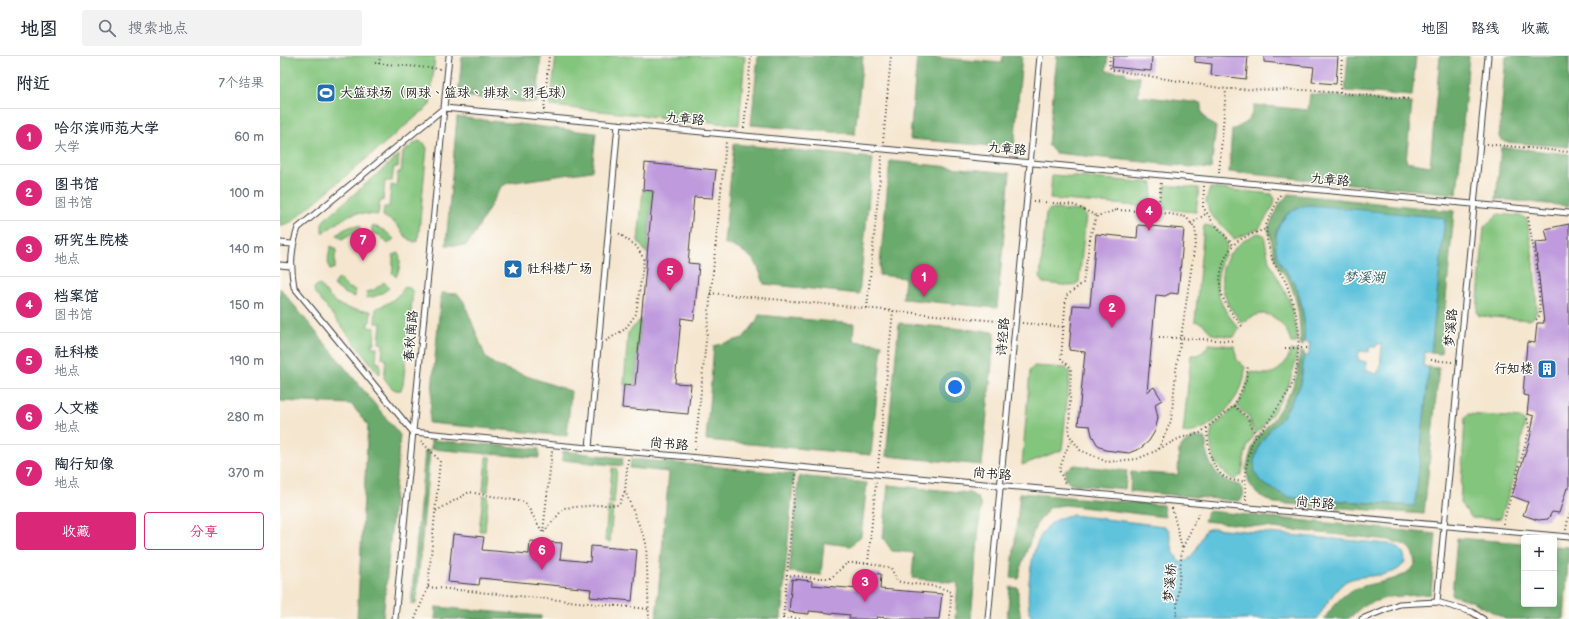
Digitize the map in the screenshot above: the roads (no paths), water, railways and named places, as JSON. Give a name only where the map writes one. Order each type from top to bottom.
[{"type":"lane","name":"春秋南路","points":[[395,619],[449,56]]},
{"type":"lane","name":"诗经路","points":[[988,619],[1040,56]]},
{"type":"lane","name":"梦溪路","points":[[1436,602],[1488,56]]},
{"type":"lane","name":"九章路","points":[[444,108],[1569,213]]},
{"type":"lane","points":[[413,432],[294,287],[290,266],[292,244],[298,228],[444,108]]},
{"type":"lane","points":[[589,448],[618,124]]},
{"type":"lane","points":[[280,243],[292,244]]},
{"type":"lane","points":[[280,265],[290,266]]},
{"type":"lane","name":"尚书路","points":[[413,432],[1567,537]]},
{"type":"lane","points":[[1362,619],[1399,604],[1436,602],[1472,612],[1484,619]]},
{"type":"water","name":"梦溪湖","points":[[1310,205],[1445,218],[1431,353],[1425,352],[1423,366],[1429,367],[1415,506],[1288,497],[1262,483],[1255,473],[1254,461],[1260,444],[1270,430],[1282,418],[1301,384],[1304,355],[1309,356],[1310,343],[1304,342],[1304,316],[1298,291],[1280,262],[1276,250],[1277,232],[1282,221],[1294,210]],"holes":[[[1377,344],[1382,344],[1380,370],[1377,374],[1373,374],[1366,369],[1366,362],[1358,360],[1359,351],[1369,352],[1370,347],[1376,347]]]},
{"type":"water","points":[[1072,515],[1164,526],[1169,530],[1173,551],[1179,561],[1187,561],[1196,550],[1205,530],[1213,528],[1389,544],[1395,546],[1404,554],[1405,561],[1401,567],[1386,574],[1360,577],[1345,582],[1326,604],[1317,619],[1032,619],[1030,614],[1028,592],[1030,571],[1035,550],[1044,531],[1051,523]]},
{"type":"place","name":"大篮球场（网球、篮球、排球、羽毛球）","points":[[326,93]]},
{"type":"place","name":"档案馆","points":[[1149,231]]},
{"type":"place","name":"陶行知像","points":[[363,261]]},
{"type":"place","name":"社科楼广场","points":[[513,269]]},
{"type":"place","name":"社科楼","points":[[670,291]]},
{"type":"place","name":"哈尔滨师范大学","points":[[924,297]]},
{"type":"place","name":"图书馆","points":[[1112,328]]},
{"type":"place","name":"行知楼","points":[[1547,369]]},
{"type":"place","name":"人文楼","points":[[542,570]]},
{"type":"place","name":"研究生院楼","points":[[865,602]]}]
